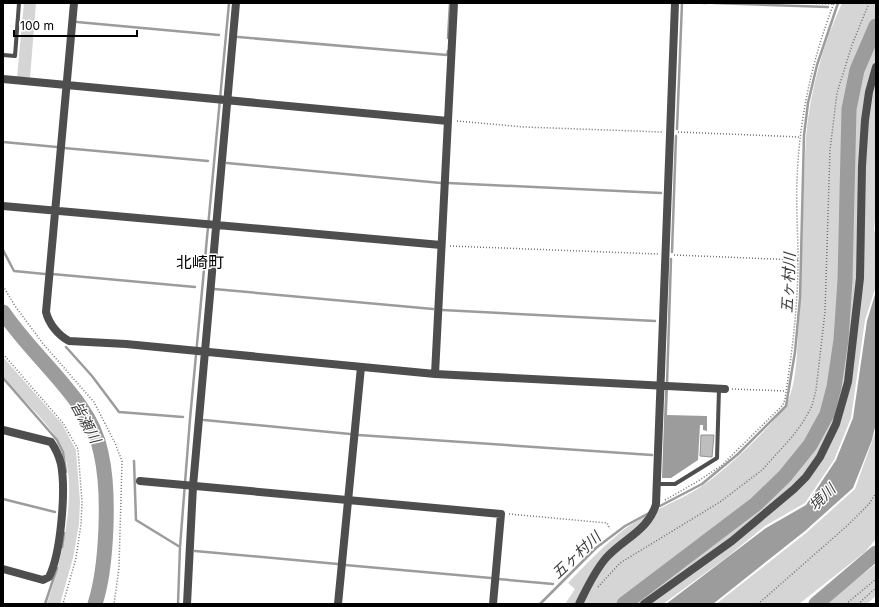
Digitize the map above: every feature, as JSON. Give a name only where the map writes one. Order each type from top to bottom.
[{"type":"street","points":[[74,3],[46,312],[48,319],[62,338],[69,341],[204,351],[435,374],[660,387],[722,389]]},
{"type":"street","points":[[187,604],[191,486],[236,3]]},
{"type":"street","points":[[435,374],[454,3]]},
{"type":"street","points":[[579,604],[590,582],[605,559],[646,524],[653,515],[656,504],[675,3]]},
{"type":"street","points":[[644,604],[732,542],[794,489],[820,457],[836,424],[848,382],[860,278],[862,166],[869,92],[876,67]]},
{"type":"street","points":[[3,79],[448,121]]},
{"type":"street","points":[[3,206],[441,245]]},
{"type":"street","points":[[338,604],[360,366]]},
{"type":"street","points":[[3,430],[51,442],[57,452],[63,479],[59,537],[52,571],[49,577],[43,580],[3,569]]},
{"type":"street","points":[[140,481],[501,514],[493,604]]},
{"type":"lane","points":[[3,55],[15,56],[19,3]]},
{"type":"lane","points":[[657,484],[675,484],[717,458],[722,389]]},
{"type":"path","points":[[656,504],[695,483],[721,466],[783,405],[796,306],[798,260],[797,181],[800,137],[813,64],[833,4],[804,3]]},
{"type":"path","points":[[596,589],[620,563],[720,502],[762,470],[804,422],[812,406],[816,390],[825,312],[830,150],[837,93],[852,45],[869,3]]},
{"type":"path","points":[[448,121],[524,126],[800,137]]},
{"type":"path","points":[[441,245],[798,260]]},
{"type":"path","points":[[3,286],[15,306],[44,345],[94,402],[115,443],[122,462],[119,568],[114,604]]},
{"type":"path","points":[[722,389],[786,391]]},
{"type":"path","points":[[758,604],[848,526],[869,504],[876,493]]},
{"type":"path","points":[[501,514],[607,523],[610,529]]},
{"type":"path","points":[[846,604],[876,579]]},
{"type":"path","points":[[858,604],[876,588]]},
{"type":"shaded area","points":[[24,3],[36,3],[30,78],[17,77]]},
{"type":"shaded area","points":[[842,3],[876,3],[876,210],[874,230],[876,235],[876,286],[865,320],[851,418],[834,460],[805,503],[765,526],[726,558],[663,604],[565,604],[575,589],[568,583],[603,547],[635,522],[702,486],[758,438],[785,406],[789,399],[794,382],[797,352],[808,120],[818,68]]},
{"type":"shaded area","points":[[3,357],[62,424],[76,450],[80,502],[79,524],[73,558],[60,604],[47,604],[58,566],[67,520],[69,497],[65,455],[51,431],[3,377]]},
{"type":"shaded area","points":[[876,430],[876,539],[865,552],[799,604],[716,604],[806,533],[855,489]]},
{"type":"shaded area","points":[[876,564],[876,596],[867,604],[825,604]]},
{"type":"water","name":"境川","points":[[876,291],[876,423],[872,440],[853,488],[805,531],[713,604],[666,604],[766,528],[806,505],[836,460],[853,418],[867,321]]},
{"type":"water","points":[[665,390],[668,390],[667,415],[707,416],[707,431],[703,430],[703,425],[700,425],[698,460],[671,478],[662,478]]},
{"type":"building","points":[[701,435],[714,435],[712,457],[700,456]]},
{"type":"waterway","points":[[178,604],[180,547],[190,419],[229,3]]},
{"type":"waterway","points":[[448,38],[450,3]]},
{"type":"waterway","points":[[677,129],[682,3]]},
{"type":"waterway","points":[[714,3],[828,7]]},
{"type":"waterway","name":"五ヶ村川","points":[[660,506],[702,484],[738,454],[786,406],[795,352],[800,298],[804,135],[808,103],[817,65],[838,3]]},
{"type":"waterway","points":[[77,22],[219,35]]},
{"type":"waterway","points":[[624,604],[756,504],[785,476],[810,445],[827,414],[834,387],[841,340],[845,280],[849,109],[857,70],[876,26]]},
{"type":"waterway","points":[[238,37],[447,55],[448,51]]},
{"type":"waterway","points":[[672,252],[676,136]]},
{"type":"waterway","points":[[3,142],[57,147]]},
{"type":"waterway","points":[[64,148],[208,161]]},
{"type":"waterway","points":[[227,163],[441,183]]},
{"type":"waterway","points":[[448,183],[661,193]]},
{"type":"waterway","points":[[3,250],[14,271],[45,274]]},
{"type":"waterway","points":[[667,384],[671,259]]},
{"type":"waterway","points":[[52,274],[195,287]]},
{"type":"waterway","points":[[214,289],[433,309]]},
{"type":"waterway","points":[[442,310],[655,321]]},
{"type":"waterway","name":"皆瀬川","points":[[3,312],[62,382],[80,406],[98,441],[104,469],[106,488],[106,529],[105,550],[95,604]]},
{"type":"waterway","points":[[66,347],[92,376],[119,412],[183,417]]},
{"type":"waterway","points":[[3,378],[57,440],[63,452],[66,472]]},
{"type":"waterway","points":[[204,420],[350,434]]},
{"type":"waterway","points":[[358,435],[652,455]]},
{"type":"waterway","points":[[134,461],[136,520],[180,547]]},
{"type":"waterway","points":[[3,499],[55,512]]},
{"type":"waterway","name":"五ヶ村川","points":[[540,604],[596,548],[625,526],[649,513]]},
{"type":"waterway","points":[[62,547],[64,533]]},
{"type":"waterway","points":[[195,551],[338,564]]},
{"type":"waterway","points":[[816,604],[876,553]]},
{"type":"waterway","points":[[345,565],[491,578]]},
{"type":"waterway","points":[[45,604],[57,568]]},
{"type":"waterway","points":[[498,579],[553,584]]},
{"type":"district","name":"北崎町","points":[[200,262]]}]
